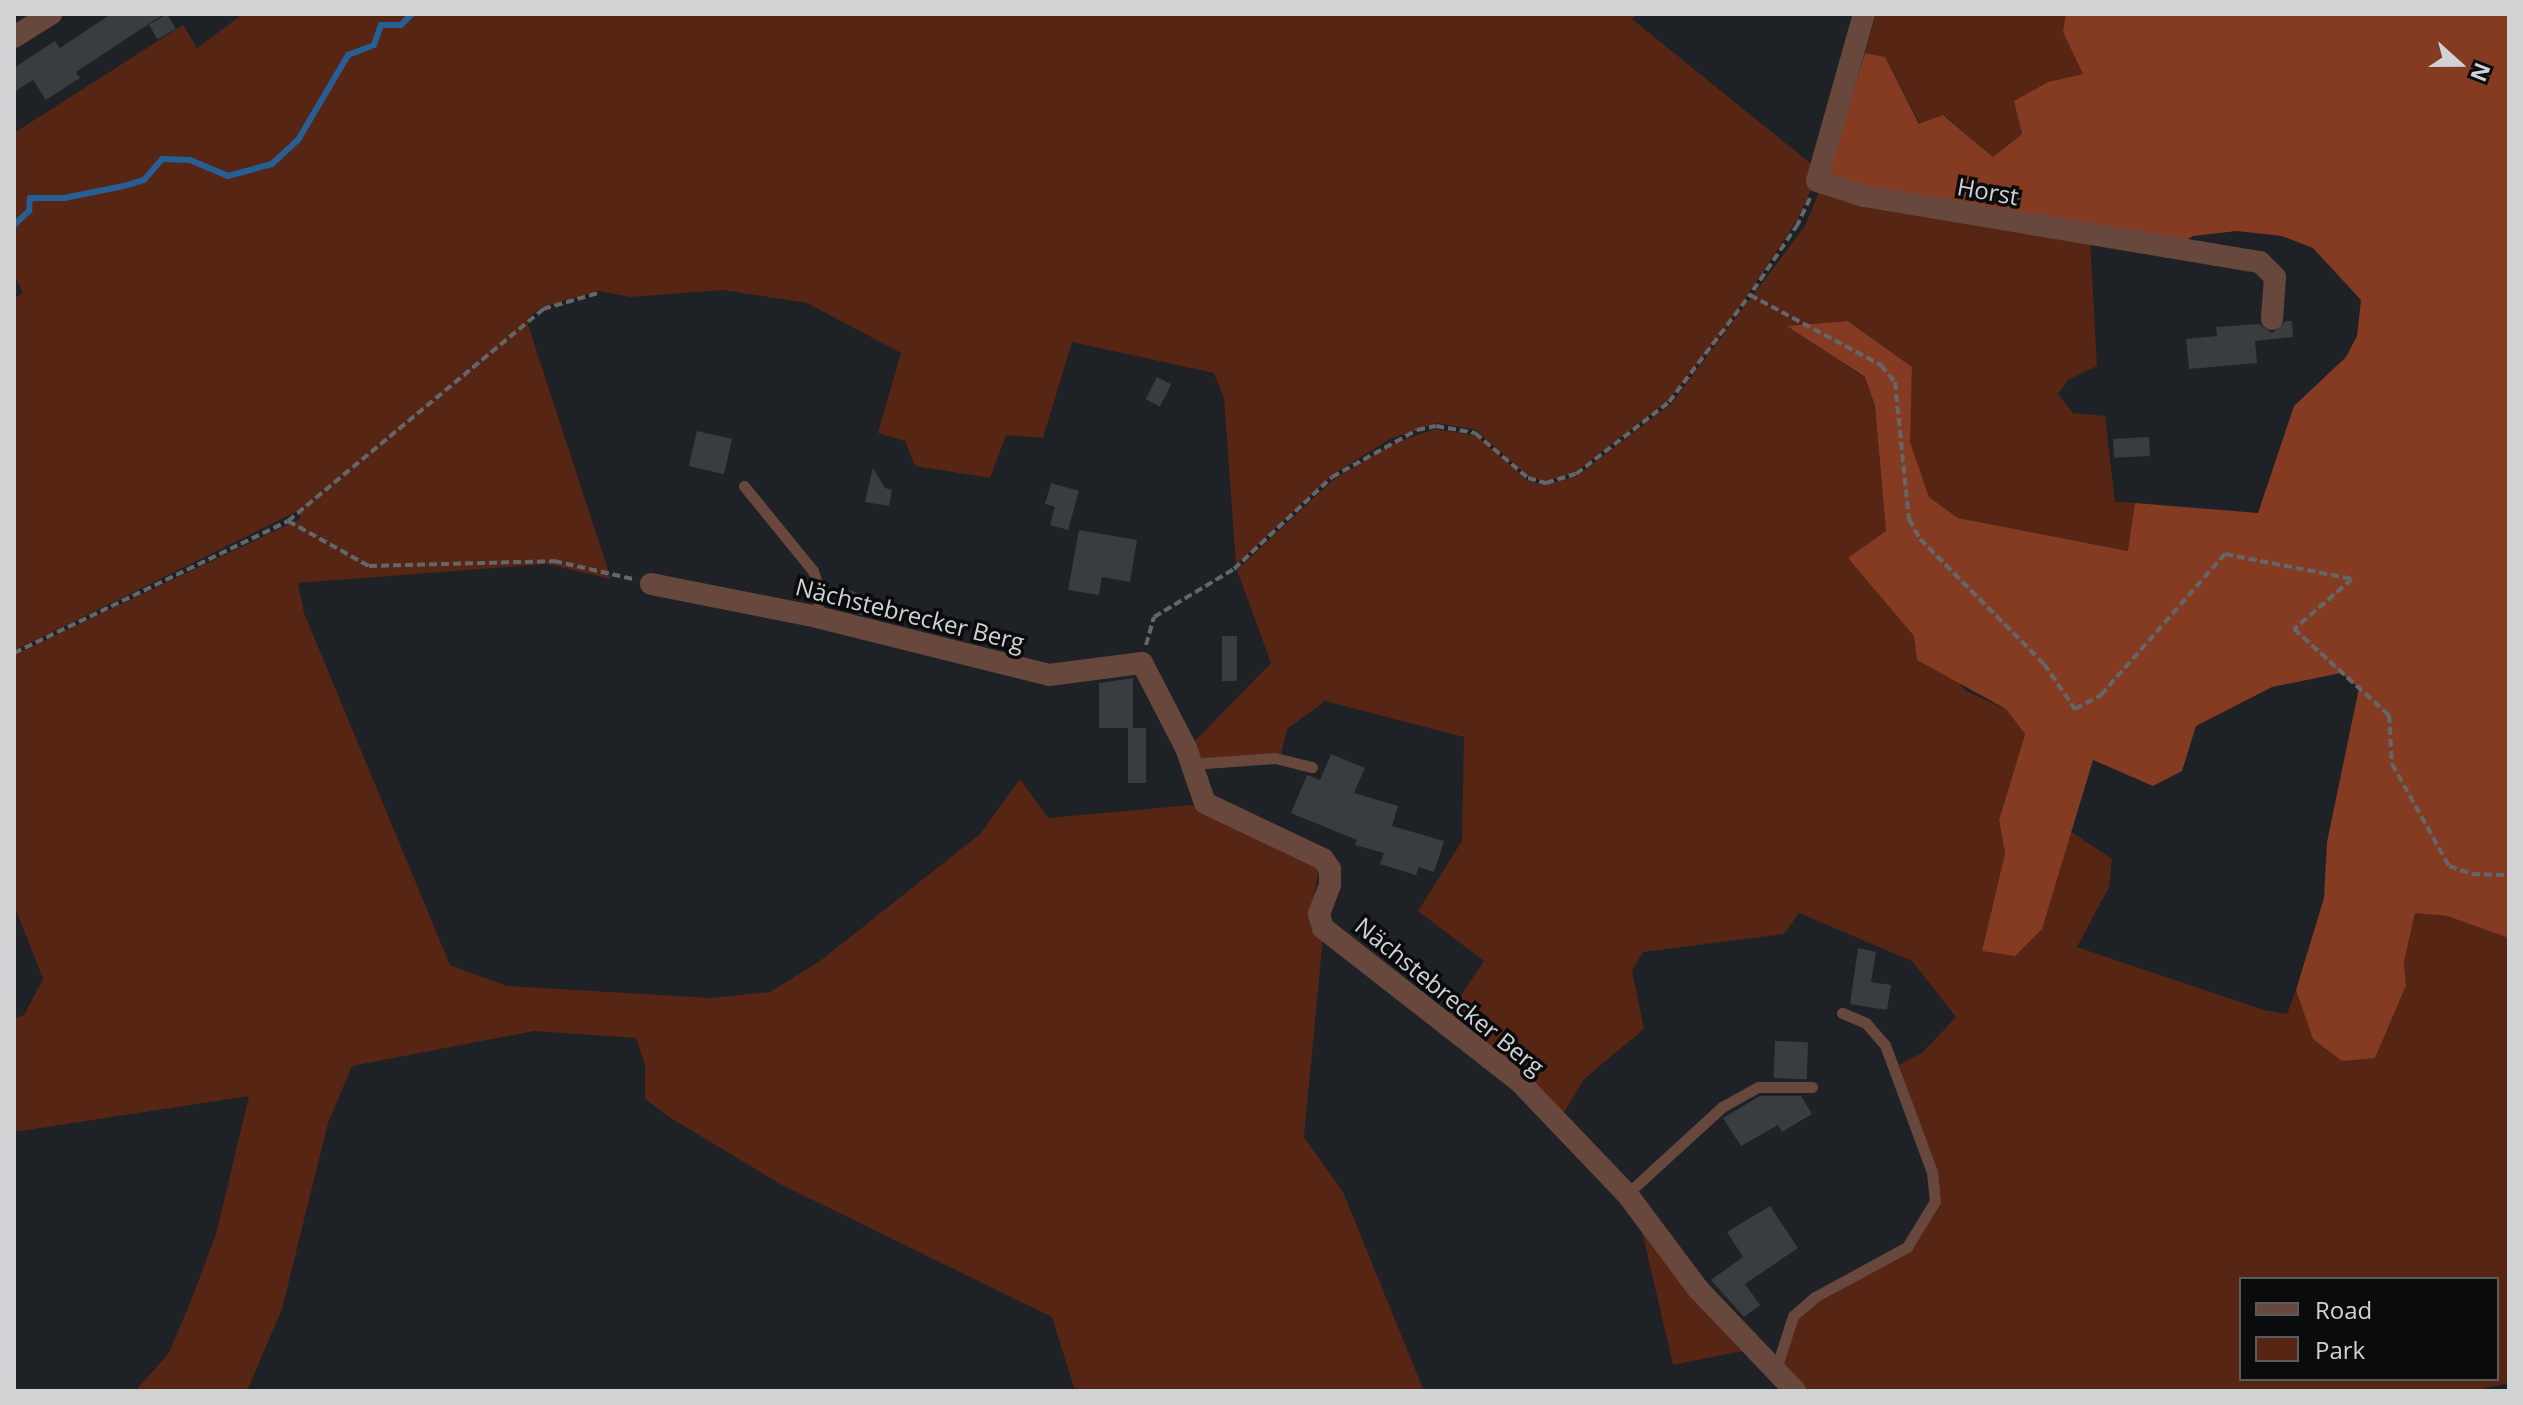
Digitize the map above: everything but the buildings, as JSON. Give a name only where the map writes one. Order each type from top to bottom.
[{"type":"street","points":[[14,37],[51,14]]},
{"type":"street","points":[[1817,181],[1864,14]]},
{"type":"street","name":"Horst","points":[[1817,181],[1864,196],[2260,262],[2275,277],[2272,319]]},
{"type":"street","name":"Nächstebrecker Berg","points":[[651,584],[817,617],[1049,675],[1142,663],[1191,764],[1205,803],[1323,859],[1330,869],[1330,885],[1319,914],[1323,928],[1519,1081],[1627,1194],[1698,1289],[1777,1366],[1795,1391]]},
{"type":"lane","points":[[744,486],[813,571],[820,592],[817,617]]},
{"type":"lane","points":[[1191,764],[1275,758],[1312,767]]},
{"type":"lane","points":[[1777,1366],[1793,1316],[1815,1297],[1907,1247],[1935,1201],[1932,1172],[1885,1045],[1866,1023],[1842,1013]]},
{"type":"lane","points":[[1627,1194],[1722,1107],[1758,1087],[1812,1087]]},
{"type":"path","points":[[1142,663],[1154,617],[1234,569],[1332,477],[1389,442],[1436,426],[1461,428],[1498,447],[1528,478],[1546,483],[1576,474],[1669,402],[1750,295],[1798,224],[1817,181]]},
{"type":"path","points":[[14,653],[288,521],[543,309],[598,293]]},
{"type":"path","points":[[1750,295],[1881,365],[1895,382],[1909,519],[1920,539],[2044,664],[2075,709],[2101,695],[2225,554],[2352,579],[2294,629],[2389,715],[2392,764],[2449,866],[2472,874],[2509,875]]},
{"type":"path","points":[[288,521],[369,566],[554,561],[651,584]]},
{"type":"green space","points":[[243,14],[1637,14],[1632,19],[1820,171],[1797,220],[1722,334],[1668,401],[1574,473],[1545,482],[1527,476],[1476,430],[1437,423],[1390,439],[1332,475],[1236,565],[1224,398],[1214,373],[1072,342],[1043,438],[1006,435],[990,478],[915,466],[905,441],[878,433],[901,353],[807,303],[723,290],[631,297],[599,291],[542,307],[529,317],[528,325],[611,579],[547,564],[298,583],[304,613],[450,965],[507,986],[711,998],[770,992],[820,961],[980,834],[1020,779],[1048,818],[1191,805],[1304,852],[1320,865],[1310,916],[1323,937],[1304,1137],[1343,1192],[1424,1391],[1075,1391],[1052,1317],[780,1184],[669,1117],[645,1099],[645,1065],[636,1038],[534,1031],[352,1066],[328,1123],[282,1309],[247,1391],[135,1391],[169,1353],[194,1293],[216,1234],[249,1096],[14,1132],[14,1018],[24,1015],[43,979],[14,905],[14,655],[300,519],[300,510],[14,651],[14,298],[23,293],[14,275],[14,133],[183,25],[197,48]]},
{"type":"green space","points":[[1876,14],[2066,14],[2084,74],[2048,82],[2015,101],[2022,134],[1993,157],[1944,115],[1920,124],[1885,57],[1865,53]]},
{"type":"green space","points":[[1821,187],[2090,238],[2097,366],[2068,380],[2058,394],[2073,413],[2105,416],[2115,502],[2135,503],[2129,551],[1958,518],[1929,497],[1909,441],[1912,367],[1849,321],[1789,326],[1866,379],[1875,407],[1886,531],[1849,559],[1966,691],[2006,709],[2025,734],[1999,820],[2005,853],[1982,951],[2070,831],[2112,859],[2109,887],[2077,947],[2264,1010],[2287,1014],[2296,990],[2315,1037],[2375,1058],[2406,986],[2404,962],[2415,913],[2447,916],[2509,938],[2509,1383],[2471,1391],[1803,1391],[1785,1368],[1784,1351],[1794,1324],[1814,1305],[1909,1252],[1939,1204],[1936,1170],[1899,1065],[1923,1052],[1956,1017],[1912,961],[1799,913],[1784,934],[1643,952],[1632,970],[1644,1029],[1584,1079],[1560,1119],[1447,1016],[1484,961],[1418,911],[1462,841],[1464,737],[1325,701],[1287,729],[1281,754],[1195,760],[1189,747],[1271,663],[1237,570],[1333,480],[1391,444],[1436,429],[1477,436],[1528,481],[1546,485],[1577,476],[1671,404],[1805,226]]},
{"type":"green space","points":[[1642,1231],[1753,1349],[1673,1365]]},
{"type":"shaded area","points":[[2066,14],[2509,14],[2509,938],[2447,916],[2415,913],[2404,962],[2406,986],[2375,1058],[2342,1061],[2313,1039],[2296,990],[2324,898],[2327,842],[2359,688],[2341,673],[2272,687],[2196,726],[2182,771],[2153,786],[2093,760],[2042,929],[2015,956],[1982,951],[2005,853],[1999,820],[2025,734],[2006,709],[1917,660],[1914,636],[1848,558],[1886,531],[1875,406],[1865,377],[1787,326],[1848,321],[1912,367],[1910,442],[1929,497],[1958,518],[2128,551],[2135,503],[2258,513],[2294,406],[2346,357],[2357,336],[2361,300],[2313,248],[2282,236],[2237,231],[2193,236],[2176,247],[1826,182],[1865,53],[1885,57],[1919,124],[1943,115],[1993,157],[2022,134],[2014,101],[2048,82],[2083,74],[2063,32]]},
{"type":"waterway","points":[[14,225],[29,211],[30,198],[64,198],[124,186],[144,180],[162,159],[190,160],[228,176],[272,164],[298,140],[348,55],[374,45],[381,25],[401,25],[412,14]]}]
